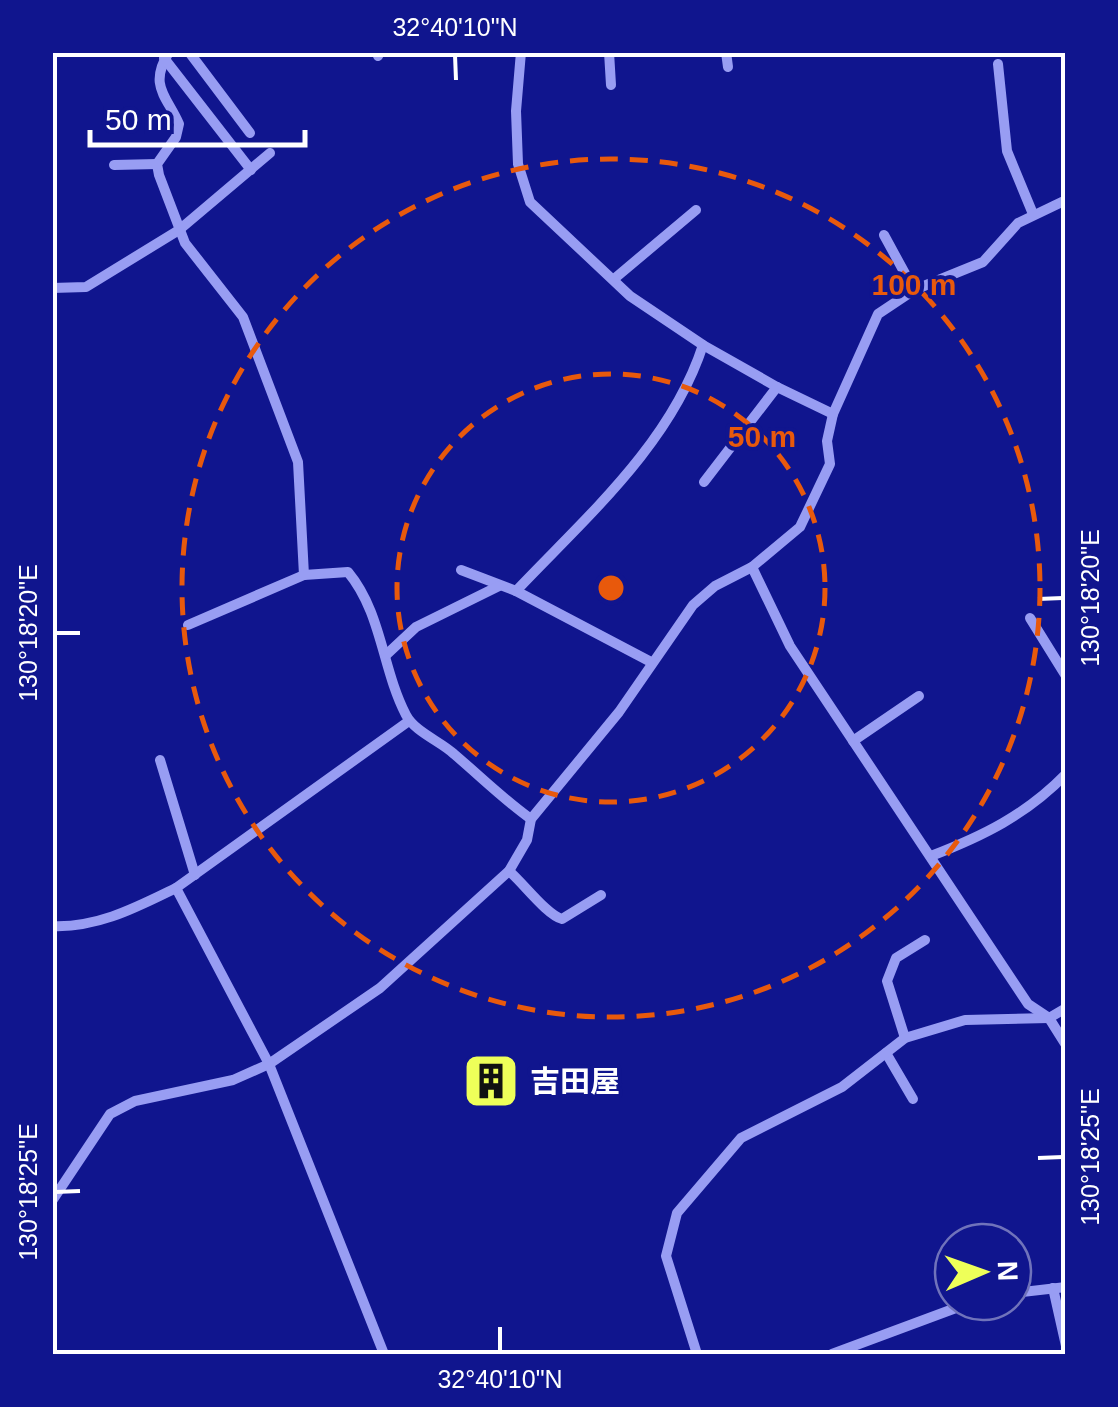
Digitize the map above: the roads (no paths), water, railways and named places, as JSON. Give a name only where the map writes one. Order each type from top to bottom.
[{"type":"street","points":[[190,52],[250,134]]},
{"type":"street","points":[[521,52],[516,111],[518,164],[530,202],[630,296],[704,346],[833,414]]},
{"type":"street","points":[[610,52],[610,85]]},
{"type":"street","points":[[726,52],[728,67]]},
{"type":"street","points":[[157,164],[176,137],[179,124],[166,105],[158,80],[166,56]]},
{"type":"street","points":[[166,56],[251,170]]},
{"type":"street","points":[[998,64],[1007,150],[1033,214]]},
{"type":"street","points":[[52,288],[86,287],[178,230],[270,153]]},
{"type":"street","points":[[114,165],[157,164]]},
{"type":"street","points":[[157,164],[178,230],[244,317],[257,359],[294,446],[304,576]]},
{"type":"street","points":[[52,1202],[110,1114],[135,1101],[234,1080],[270,1064],[380,988],[509,871],[527,840],[531,819],[619,712],[693,605],[715,586],[752,568],[800,527],[830,464],[827,441],[833,414],[878,314],[914,290],[984,262],[1018,222],[1066,200]]},
{"type":"street","points":[[614,279],[696,210]]},
{"type":"street","points":[[884,235],[914,290]]},
{"type":"street","points":[[516,591],[594,512],[661,430],[693,377],[704,346]]},
{"type":"street","points":[[704,482],[777,387]]},
{"type":"street","points":[[752,568],[790,646],[1028,1004],[1049,1018],[1066,1046]]},
{"type":"street","points":[[460,570],[516,591],[651,662]]},
{"type":"street","points":[[188,625],[304,576],[348,572],[362,590],[394,689],[409,721],[452,751],[500,797],[531,819]]},
{"type":"street","points":[[386,656],[416,628],[499,586]]},
{"type":"street","points":[[1030,618],[1066,676]]},
{"type":"street","points":[[853,741],[919,696]]},
{"type":"street","points":[[52,926],[68,927],[118,916],[176,888],[409,721]]},
{"type":"street","points":[[160,760],[195,875]]},
{"type":"street","points":[[931,856],[978,838],[1023,814],[1066,774]]},
{"type":"street","points":[[509,871],[552,916],[562,919],[601,894]]},
{"type":"street","points":[[176,888],[270,1064],[384,1354]]},
{"type":"street","points":[[904,1038],[887,981],[896,958],[925,940]]},
{"type":"street","points":[[697,1354],[666,1256],[676,1212],[740,1138],[842,1087],[904,1038],[965,1020],[1049,1018],[1066,1008]]},
{"type":"street","points":[[886,1053],[913,1099]]},
{"type":"street","points":[[1033,1290],[1059,1287],[1066,1346]]},
{"type":"street","points":[[832,1354],[862,1350],[933,1319]]},
{"type":"place","name":"吉田屋","points":[[491,1081]]}]
